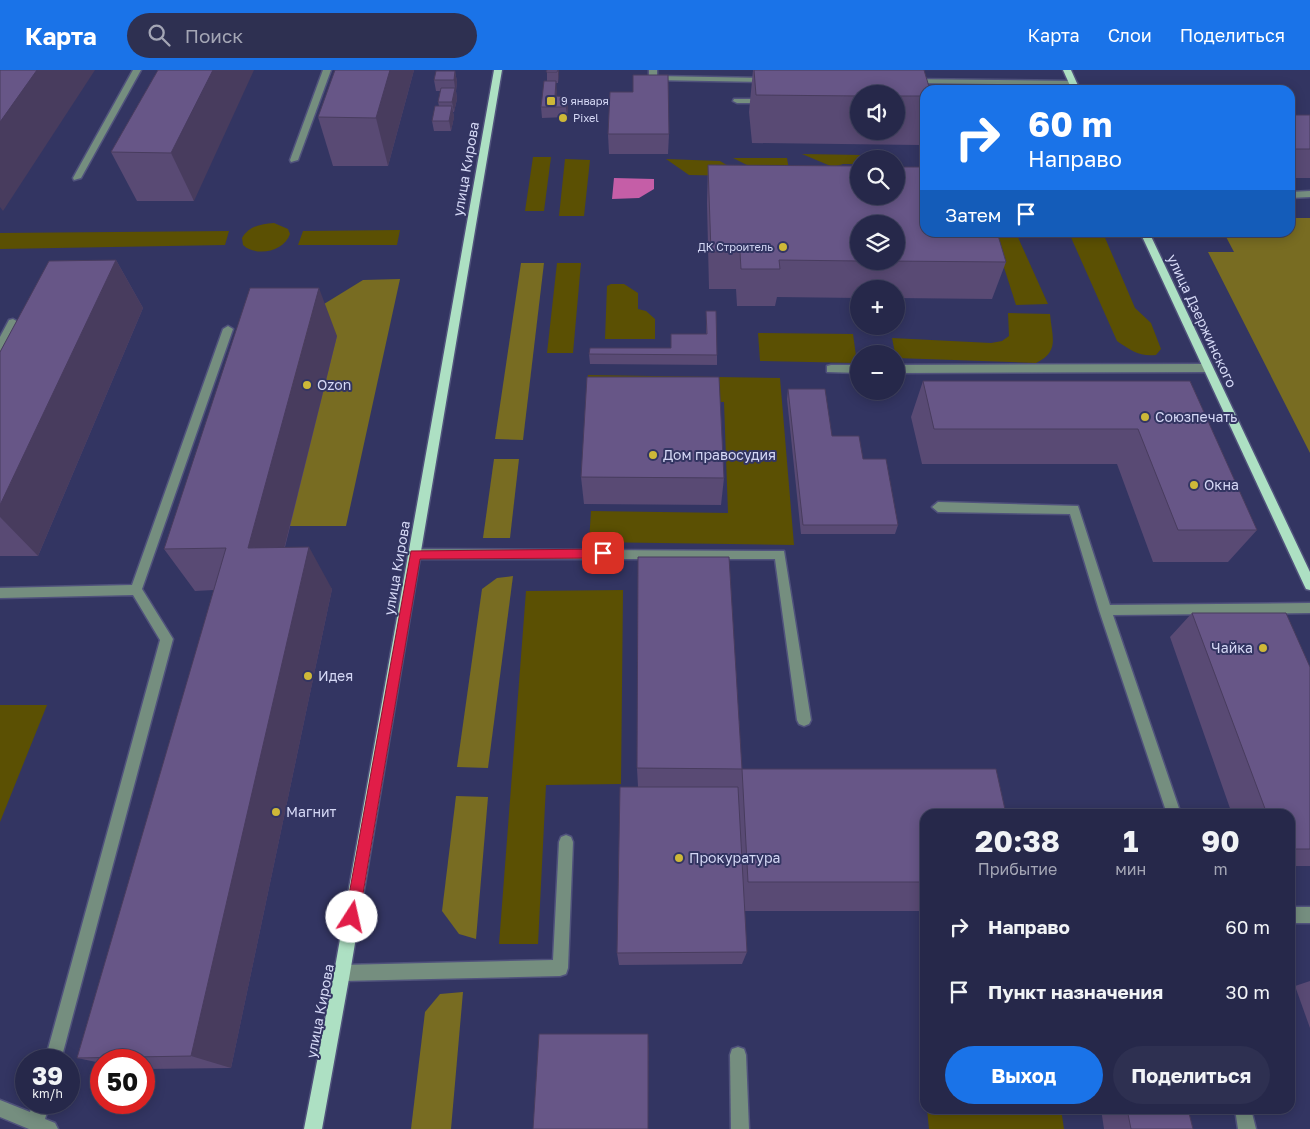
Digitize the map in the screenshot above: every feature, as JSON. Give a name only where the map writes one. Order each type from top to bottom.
[{"type":"main road","name":"улица Кирова","points":[[313,1129],[342,973],[498,70]]},
{"type":"main road","points":[[1067,70],[1074,85]]},
{"type":"main road","name":"улица Дзержинского","points":[[1146,237],[1307,571],[1310,585]]},
{"type":"street","points":[[77,178],[137,70]]},
{"type":"street","points":[[294,160],[326,70]]},
{"type":"street","points":[[941,70],[945,82]]},
{"type":"street","points":[[653,74],[780,80]]},
{"type":"street","points":[[896,81],[1042,85]]},
{"type":"street","points":[[736,101],[774,101]]},
{"type":"street","points":[[1295,194],[1310,194]]},
{"type":"street","points":[[0,347],[12,322]]},
{"type":"street","points":[[136,590],[228,329]]},
{"type":"street","points":[[905,369],[1208,368]]},
{"type":"street","points":[[831,369],[850,369]]},
{"type":"street","points":[[938,507],[1074,509],[1105,610],[1172,809]]},
{"type":"street","points":[[415,554],[780,554],[804,720]]},
{"type":"street","points":[[0,594],[136,590]]},
{"type":"street","points":[[56,1049],[167,639],[136,590]]},
{"type":"street","points":[[1105,610],[1310,608]]},
{"type":"street","points":[[342,973],[560,968],[566,842]]},
{"type":"street","points":[[1295,915],[1310,915]]},
{"type":"street","points":[[738,1055],[740,1129]]},
{"type":"street","points":[[0,1108],[43,1126]]},
{"type":"street","points":[[1245,1114],[1247,1129]]},
{"type":"shaded area","points":[[802,154],[850,155],[850,164],[833,167]]},
{"type":"shaded area","points":[[533,157],[551,157],[544,211],[525,211]]},
{"type":"shaded area","points":[[733,158],[787,158],[790,176],[769,176]]},
{"type":"shaded area","points":[[565,159],[590,160],[584,216],[559,216]]},
{"type":"shaded area","points":[[666,159],[720,161],[745,176],[689,175]]},
{"type":"shaded area","points":[[614,178],[654,179],[654,189],[639,198],[612,199]]},
{"type":"shaded area","points":[[1295,218],[1310,218],[1310,453],[1208,252],[1234,252],[1226,237],[1295,237]]},
{"type":"shaded area","points":[[274,223],[288,229],[290,234],[282,245],[276,249],[262,252],[249,249],[243,245],[242,238],[252,228]]},
{"type":"shaded area","points":[[400,230],[397,245],[298,245],[303,231]]},
{"type":"shaded area","points":[[229,231],[225,245],[0,249],[0,233]]},
{"type":"shaded area","points":[[994,237],[1018,237],[1048,304],[1016,305]]},
{"type":"shaded area","points":[[1071,237],[1105,237],[1135,308],[1151,323],[1161,349],[1156,355],[1140,354],[1117,341]]},
{"type":"shaded area","points":[[521,263],[544,263],[523,440],[495,439]]},
{"type":"shaded area","points":[[557,263],[581,263],[573,353],[547,353]]},
{"type":"shaded area","points":[[400,279],[346,526],[290,526],[272,336],[363,280]]},
{"type":"shaded area","points":[[611,284],[624,284],[638,293],[638,309],[646,311],[655,319],[655,339],[605,339],[607,286]]},
{"type":"shaded area","points":[[1008,313],[1050,314],[1053,337],[1052,349],[1044,359],[1036,363],[905,358],[905,345],[893,345],[892,338],[991,343],[1002,341],[1009,336]]},
{"type":"shaded area","points":[[758,333],[853,335],[855,345],[850,345],[850,363],[760,361]]},
{"type":"shaded area","points":[[588,375],[780,378],[794,545],[589,542],[591,511],[728,513],[724,402],[586,400]]},
{"type":"shaded area","points":[[494,459],[519,459],[510,538],[483,538]]},
{"type":"shaded area","points":[[513,576],[488,768],[457,767],[482,589],[497,578]]},
{"type":"shaded area","points":[[623,590],[621,784],[546,785],[538,944],[499,944],[526,591]]},
{"type":"shaded area","points":[[0,705],[47,705],[0,822]]},
{"type":"shaded area","points":[[456,796],[488,797],[476,939],[459,934],[442,911]]},
{"type":"shaded area","points":[[463,992],[451,1129],[411,1129],[425,1012],[440,994]]},
{"type":"shaded area","points":[[928,1114],[1062,1114],[1064,1129],[929,1129]]},
{"type":"building","points":[[0,70],[37,70],[0,122]]},
{"type":"building","points":[[158,70],[213,70],[171,153],[111,152]]},
{"type":"building","points":[[335,70],[390,70],[376,118],[318,117]]},
{"type":"building","points":[[547,70],[558,70],[557,72],[546,72]]},
{"type":"building","points":[[754,70],[924,70],[928,85],[920,85],[920,96],[905,96],[905,85],[850,85],[850,96],[756,95]]},
{"type":"building","points":[[436,71],[455,71],[454,80],[434,80]]},
{"type":"building","points":[[633,75],[668,75],[669,134],[608,134],[610,92],[633,92]]},
{"type":"building","points":[[544,81],[556,81],[555,96],[567,97],[566,107],[541,107]]},
{"type":"building","points":[[441,88],[455,88],[452,102],[438,102]]},
{"type":"building","points":[[435,106],[452,106],[449,121],[432,121]]},
{"type":"building","points":[[1295,115],[1310,115],[1310,149],[1295,149]]},
{"type":"building","points":[[708,165],[850,166],[850,205],[905,205],[905,167],[920,167],[920,237],[998,237],[1006,262],[905,261],[905,215],[850,215],[850,261],[779,260],[780,269],[741,269],[740,252],[711,252]]},
{"type":"building","points":[[116,260],[0,505],[0,352],[49,261]]},
{"type":"building","points":[[250,288],[319,288],[248,548],[309,547],[191,1056],[155,1057],[155,1049],[90,1049],[90,1058],[80,1058],[80,1049],[226,548],[164,549]]},
{"type":"building","points":[[706,311],[716,311],[717,355],[589,354],[590,348],[671,348],[671,334],[707,334]]},
{"type":"building","name":"Дом правосудия","points":[[587,377],[719,377],[724,478],[581,477]]},
{"type":"building","points":[[923,381],[1190,381],[1257,530],[1178,530],[1138,429],[934,429]]},
{"type":"building","points":[[788,389],[825,389],[832,436],[859,436],[863,459],[886,459],[898,525],[803,525]]},
{"type":"building","points":[[638,557],[729,557],[742,769],[637,768]]},
{"type":"building","points":[[1192,613],[1286,613],[1310,667],[1310,849],[1295,849],[1295,809],[1265,809]]},
{"type":"building","points":[[742,769],[996,769],[1005,809],[920,809],[920,882],[748,882]]},
{"type":"building","name":"Прокуратура","points":[[620,787],[738,787],[747,952],[617,953]]},
{"type":"building","points":[[539,1034],[648,1034],[648,1129],[533,1129]]},
{"type":"building","points":[[1128,1114],[1189,1114],[1193,1129],[1131,1129]]},
{"type":"place","name":"9 января","points":[[551,101]]},
{"type":"place","name":"Pixel","points":[[563,118]]},
{"type":"place","name":"ДК Строитель","points":[[783,247]]},
{"type":"place","name":"Ozon","points":[[307,385]]},
{"type":"place","name":"Союзпечать","points":[[1145,417]]},
{"type":"place","name":"Дом правосудия","points":[[653,455]]},
{"type":"place","name":"Окна","points":[[1194,485]]},
{"type":"place","name":"Чайка","points":[[1263,648]]},
{"type":"place","name":"Идея","points":[[308,676]]},
{"type":"place","name":"Магнит","points":[[276,812]]},
{"type":"place","name":"Прокуратура","points":[[679,858]]},
{"type":"route","points":[[352,917],[415,554],[603,553]]}]
